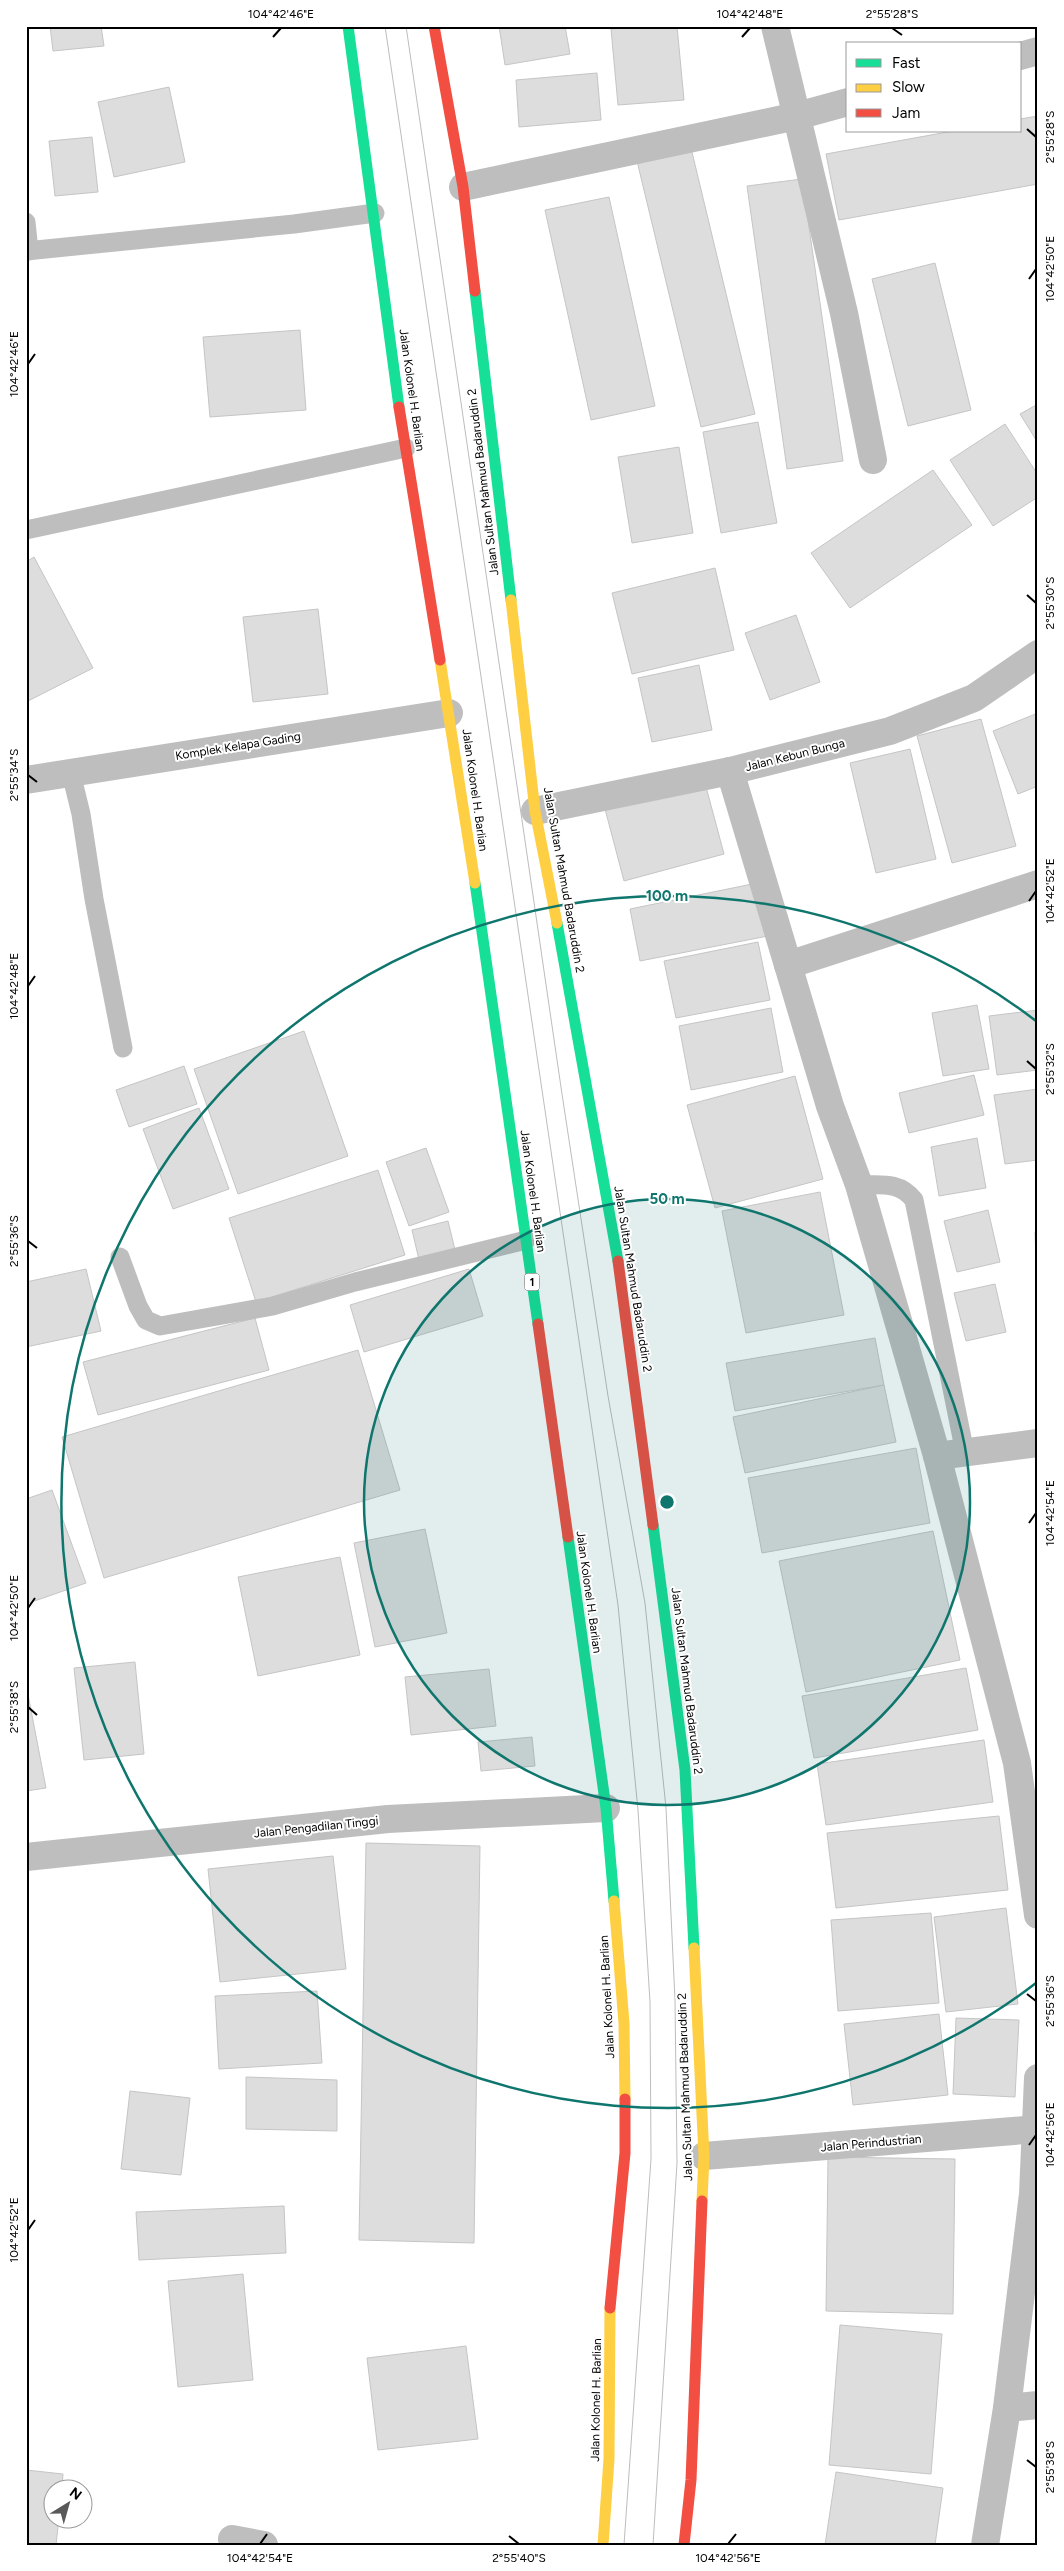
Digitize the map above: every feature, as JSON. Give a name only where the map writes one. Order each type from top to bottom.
[{"type":"highway","name":"Jalan Kolonel H. Barlian","points":[[348,26],[406,448],[449,713],[606,1808],[624,2023],[624,2154],[610,2309],[609,2459],[603,2545]]},
{"type":"highway","name":"Jalan Sultan Mahmud Badaruddin 2","points":[[434,26],[463,187],[535,811],[571,994],[623,1291],[685,1770],[704,2156],[691,2480],[684,2545]]},
{"type":"street","points":[[775,26],[844,313],[873,460]]},
{"type":"street","points":[[1022,55],[1038,51]]},
{"type":"street","points":[[463,187],[797,116],[846,103]]},
{"type":"street","name":"Jalan Kebun Bunga","points":[[535,811],[730,771],[890,731],[974,698],[1038,654]]},
{"type":"street","name":"Komplek Kelapa Gading","points":[[26,780],[449,713]]},
{"type":"street","points":[[730,771],[830,1106],[859,1185],[1027,1760],[1038,1915]]},
{"type":"street","points":[[788,965],[1038,884]]},
{"type":"street","points":[[937,1456],[1038,1443]]},
{"type":"street","name":"Jalan Pengadilan Tinggi","points":[[26,1857],[388,1819],[606,1808]]},
{"type":"street","points":[[985,2545],[1007,2408],[1033,2194],[1038,2078]]},
{"type":"street","name":"Jalan Perindustrian","points":[[704,2156],[1037,2129]]},
{"type":"street","points":[[1007,2408],[1038,2404]]},
{"type":"street","points":[[232,2539],[264,2545]]},
{"type":"lane","points":[[26,222],[28,251],[294,224],[375,213]]},
{"type":"lane","points":[[26,530],[406,448]]},
{"type":"lane","points":[[70,773],[81,814],[94,899],[124,1048]]},
{"type":"lane","points":[[859,1185],[897,1186],[907,1191],[914,1200],[965,1453]]},
{"type":"lane","points":[[120,1257],[138,1306],[146,1320],[160,1326],[273,1306],[355,1282],[526,1240]]},
{"type":"building","points":[[50,26],[101,26],[104,46],[53,51]]},
{"type":"building","points":[[499,26],[565,26],[570,54],[505,65]]},
{"type":"building","points":[[677,26],[684,100],[618,105],[611,29]]},
{"type":"building","points":[[597,73],[601,120],[519,127],[516,80]]},
{"type":"building","points":[[169,87],[185,162],[114,177],[98,102]]},
{"type":"building","points":[[1038,116],[1038,184],[839,220],[826,154],[947,132],[1022,132],[1022,119]]},
{"type":"building","points":[[92,137],[98,192],[55,196],[49,141]]},
{"type":"building","points":[[691,148],[755,414],[701,427],[637,161]]},
{"type":"building","points":[[802,179],[843,461],[787,469],[747,186]]},
{"type":"building","points":[[609,197],[655,406],[591,420],[545,210]]},
{"type":"building","points":[[935,263],[971,410],[908,426],[872,279]]},
{"type":"building","points":[[300,330],[306,410],[210,417],[203,337]]},
{"type":"building","points":[[1038,404],[1038,443],[1020,414]]},
{"type":"building","points":[[758,422],[777,523],[721,533],[703,432]]},
{"type":"building","points":[[1005,424],[1038,475],[1038,497],[993,526],[950,460]]},
{"type":"building","points":[[679,447],[693,533],[632,543],[618,457]]},
{"type":"building","points":[[933,470],[972,525],[850,608],[811,553]]},
{"type":"building","points":[[34,557],[93,668],[26,702],[26,562]]},
{"type":"building","points":[[715,568],[734,650],[632,674],[612,593]]},
{"type":"building","points":[[318,609],[328,694],[253,702],[243,617]]},
{"type":"building","points":[[796,615],[820,682],[770,700],[745,633]]},
{"type":"building","points":[[699,665],[712,730],[652,742],[638,678]]},
{"type":"building","points":[[1038,713],[1038,786],[1018,794],[993,731]]},
{"type":"building","points":[[981,719],[1016,846],[952,863],[917,736]]},
{"type":"building","points":[[910,749],[936,859],[876,873],[850,763]]},
{"type":"building","points":[[705,783],[724,854],[624,881],[605,809]]},
{"type":"building","points":[[757,883],[768,936],[640,961],[630,909]]},
{"type":"building","points":[[758,942],[770,1000],[676,1018],[664,961]]},
{"type":"building","points":[[977,1005],[989,1069],[943,1076],[932,1013]]},
{"type":"building","points":[[771,1008],[783,1072],[691,1090],[679,1026]]},
{"type":"building","points":[[1038,1010],[1038,1070],[997,1075],[989,1016]]},
{"type":"building","points":[[304,1031],[348,1156],[238,1194],[194,1069]]},
{"type":"building","points":[[184,1066],[197,1104],[129,1127],[116,1090]]},
{"type":"building","points":[[974,1075],[984,1115],[909,1133],[899,1093]]},
{"type":"building","points":[[795,1076],[823,1179],[715,1208],[687,1105]]},
{"type":"building","points":[[1038,1089],[1038,1160],[1005,1164],[994,1095]]},
{"type":"building","points":[[199,1108],[229,1189],[173,1209],[143,1129]]},
{"type":"building","points":[[977,1138],[986,1188],[939,1196],[931,1147]]},
{"type":"building","points":[[426,1148],[449,1212],[409,1226],[386,1162]]},
{"type":"building","points":[[378,1170],[405,1255],[256,1302],[229,1218]]},
{"type":"building","points":[[820,1192],[844,1315],[746,1333],[722,1211]]},
{"type":"building","points":[[988,1210],[1000,1262],[957,1272],[944,1221]]},
{"type":"building","points":[[448,1221],[456,1254],[420,1264],[412,1230]]},
{"type":"building","points":[[1035,1232],[1038,1232],[1038,1294],[1037,1294]]},
{"type":"building","points":[[86,1269],[101,1331],[26,1347],[26,1282]]},
{"type":"building","points":[[469,1269],[483,1316],[364,1352],[350,1305]]},
{"type":"building","points":[[995,1284],[1006,1332],[966,1341],[954,1293]]},
{"type":"building","points":[[255,1318],[269,1370],[98,1415],[83,1362]]},
{"type":"building","points":[[875,1338],[884,1385],[735,1411],[726,1363]]},
{"type":"building","points":[[358,1350],[400,1490],[104,1578],[62,1437]]},
{"type":"building","points":[[884,1385],[896,1442],[745,1473],[733,1417]]},
{"type":"building","points":[[916,1448],[930,1523],[762,1553],[748,1478]]},
{"type":"building","points":[[52,1490],[86,1583],[26,1604],[26,1499]]},
{"type":"building","points":[[425,1529],[447,1633],[375,1647],[354,1543]]},
{"type":"building","points":[[933,1531],[960,1660],[806,1692],[779,1561]]},
{"type":"building","points":[[340,1557],[360,1655],[258,1676],[238,1577]]},
{"type":"building","points":[[135,1662],[144,1754],[84,1760],[74,1668]]},
{"type":"building","points":[[966,1668],[978,1730],[814,1758],[802,1696]]},
{"type":"building","points":[[489,1669],[496,1726],[411,1735],[405,1677]]},
{"type":"building","points":[[26,1684],[46,1788],[26,1791]]},
{"type":"building","points":[[532,1737],[535,1766],[481,1771],[478,1742]]},
{"type":"building","points":[[984,1740],[993,1802],[826,1825],[817,1764]]},
{"type":"building","points":[[999,1816],[1008,1890],[836,1908],[827,1833]]},
{"type":"building","points":[[366,1843],[480,1846],[474,2243],[359,2240]]},
{"type":"building","points":[[333,1856],[346,1969],[220,1982],[208,1869]]},
{"type":"building","points":[[1006,1908],[1018,2004],[946,2012],[934,1917]]},
{"type":"building","points":[[931,1913],[939,2003],[838,2011],[831,1920]]},
{"type":"building","points":[[317,1991],[322,2063],[219,2069],[215,1996]]},
{"type":"building","points":[[939,2014],[948,2095],[853,2105],[844,2024]]},
{"type":"building","points":[[956,2018],[1019,2020],[1015,2097],[953,2094]]},
{"type":"building","points":[[246,2077],[337,2080],[337,2131],[246,2129]]},
{"type":"building","points":[[130,2091],[190,2098],[181,2175],[121,2169]]},
{"type":"building","points":[[828,2157],[955,2159],[953,2314],[826,2311]]},
{"type":"building","points":[[284,2206],[286,2253],[139,2260],[136,2212]]},
{"type":"building","points":[[243,2274],[253,2380],[178,2387],[168,2281]]},
{"type":"building","points":[[840,2325],[942,2334],[931,2474],[829,2465]]},
{"type":"building","points":[[466,2346],[478,2439],[378,2450],[367,2358]]},
{"type":"building","points":[[26,2470],[63,2474],[63,2478],[42,2478],[42,2528],[58,2528],[56,2545],[26,2544]]},
{"type":"building","points":[[836,2472],[943,2488],[935,2545],[825,2545]]},
{"type":"tram line","points":[[385,26],[618,1605],[638,1810],[650,2002],[651,2159],[624,2545]]},
{"type":"tram line","points":[[406,26],[562,1094],[608,1396],[645,1603],[666,1808],[675,2000],[677,2163],[653,2545]]},
{"type":"traffic: fast","points":[[348,26],[399,407]]},
{"type":"traffic: fast","points":[[475,291],[511,600]]},
{"type":"traffic: fast","points":[[475,883],[538,1324]]},
{"type":"traffic: fast","points":[[557,923],[618,1261]]},
{"type":"traffic: fast","points":[[653,1525],[685,1770],[694,1948]]},
{"type":"traffic: fast","points":[[568,1537],[606,1808],[614,1901]]},
{"type":"traffic: slow","points":[[511,600],[535,811],[557,923]]},
{"type":"traffic: slow","points":[[440,660],[475,883]]},
{"type":"traffic: slow","points":[[614,1901],[624,2023],[625,2099]]},
{"type":"traffic: slow","points":[[694,1948],[704,2156],[702,2201]]},
{"type":"traffic: slow","points":[[603,2545],[609,2459],[610,2308]]},
{"type":"traffic: jam","points":[[434,26],[463,187],[475,291]]},
{"type":"traffic: jam","points":[[399,407],[440,660]]},
{"type":"traffic: jam","points":[[618,1261],[653,1525]]},
{"type":"traffic: jam","points":[[538,1324],[568,1537]]},
{"type":"traffic: jam","points":[[610,2308],[625,2153],[625,2099]]},
{"type":"traffic: jam","points":[[684,2545],[691,2480],[702,2201]]}]
